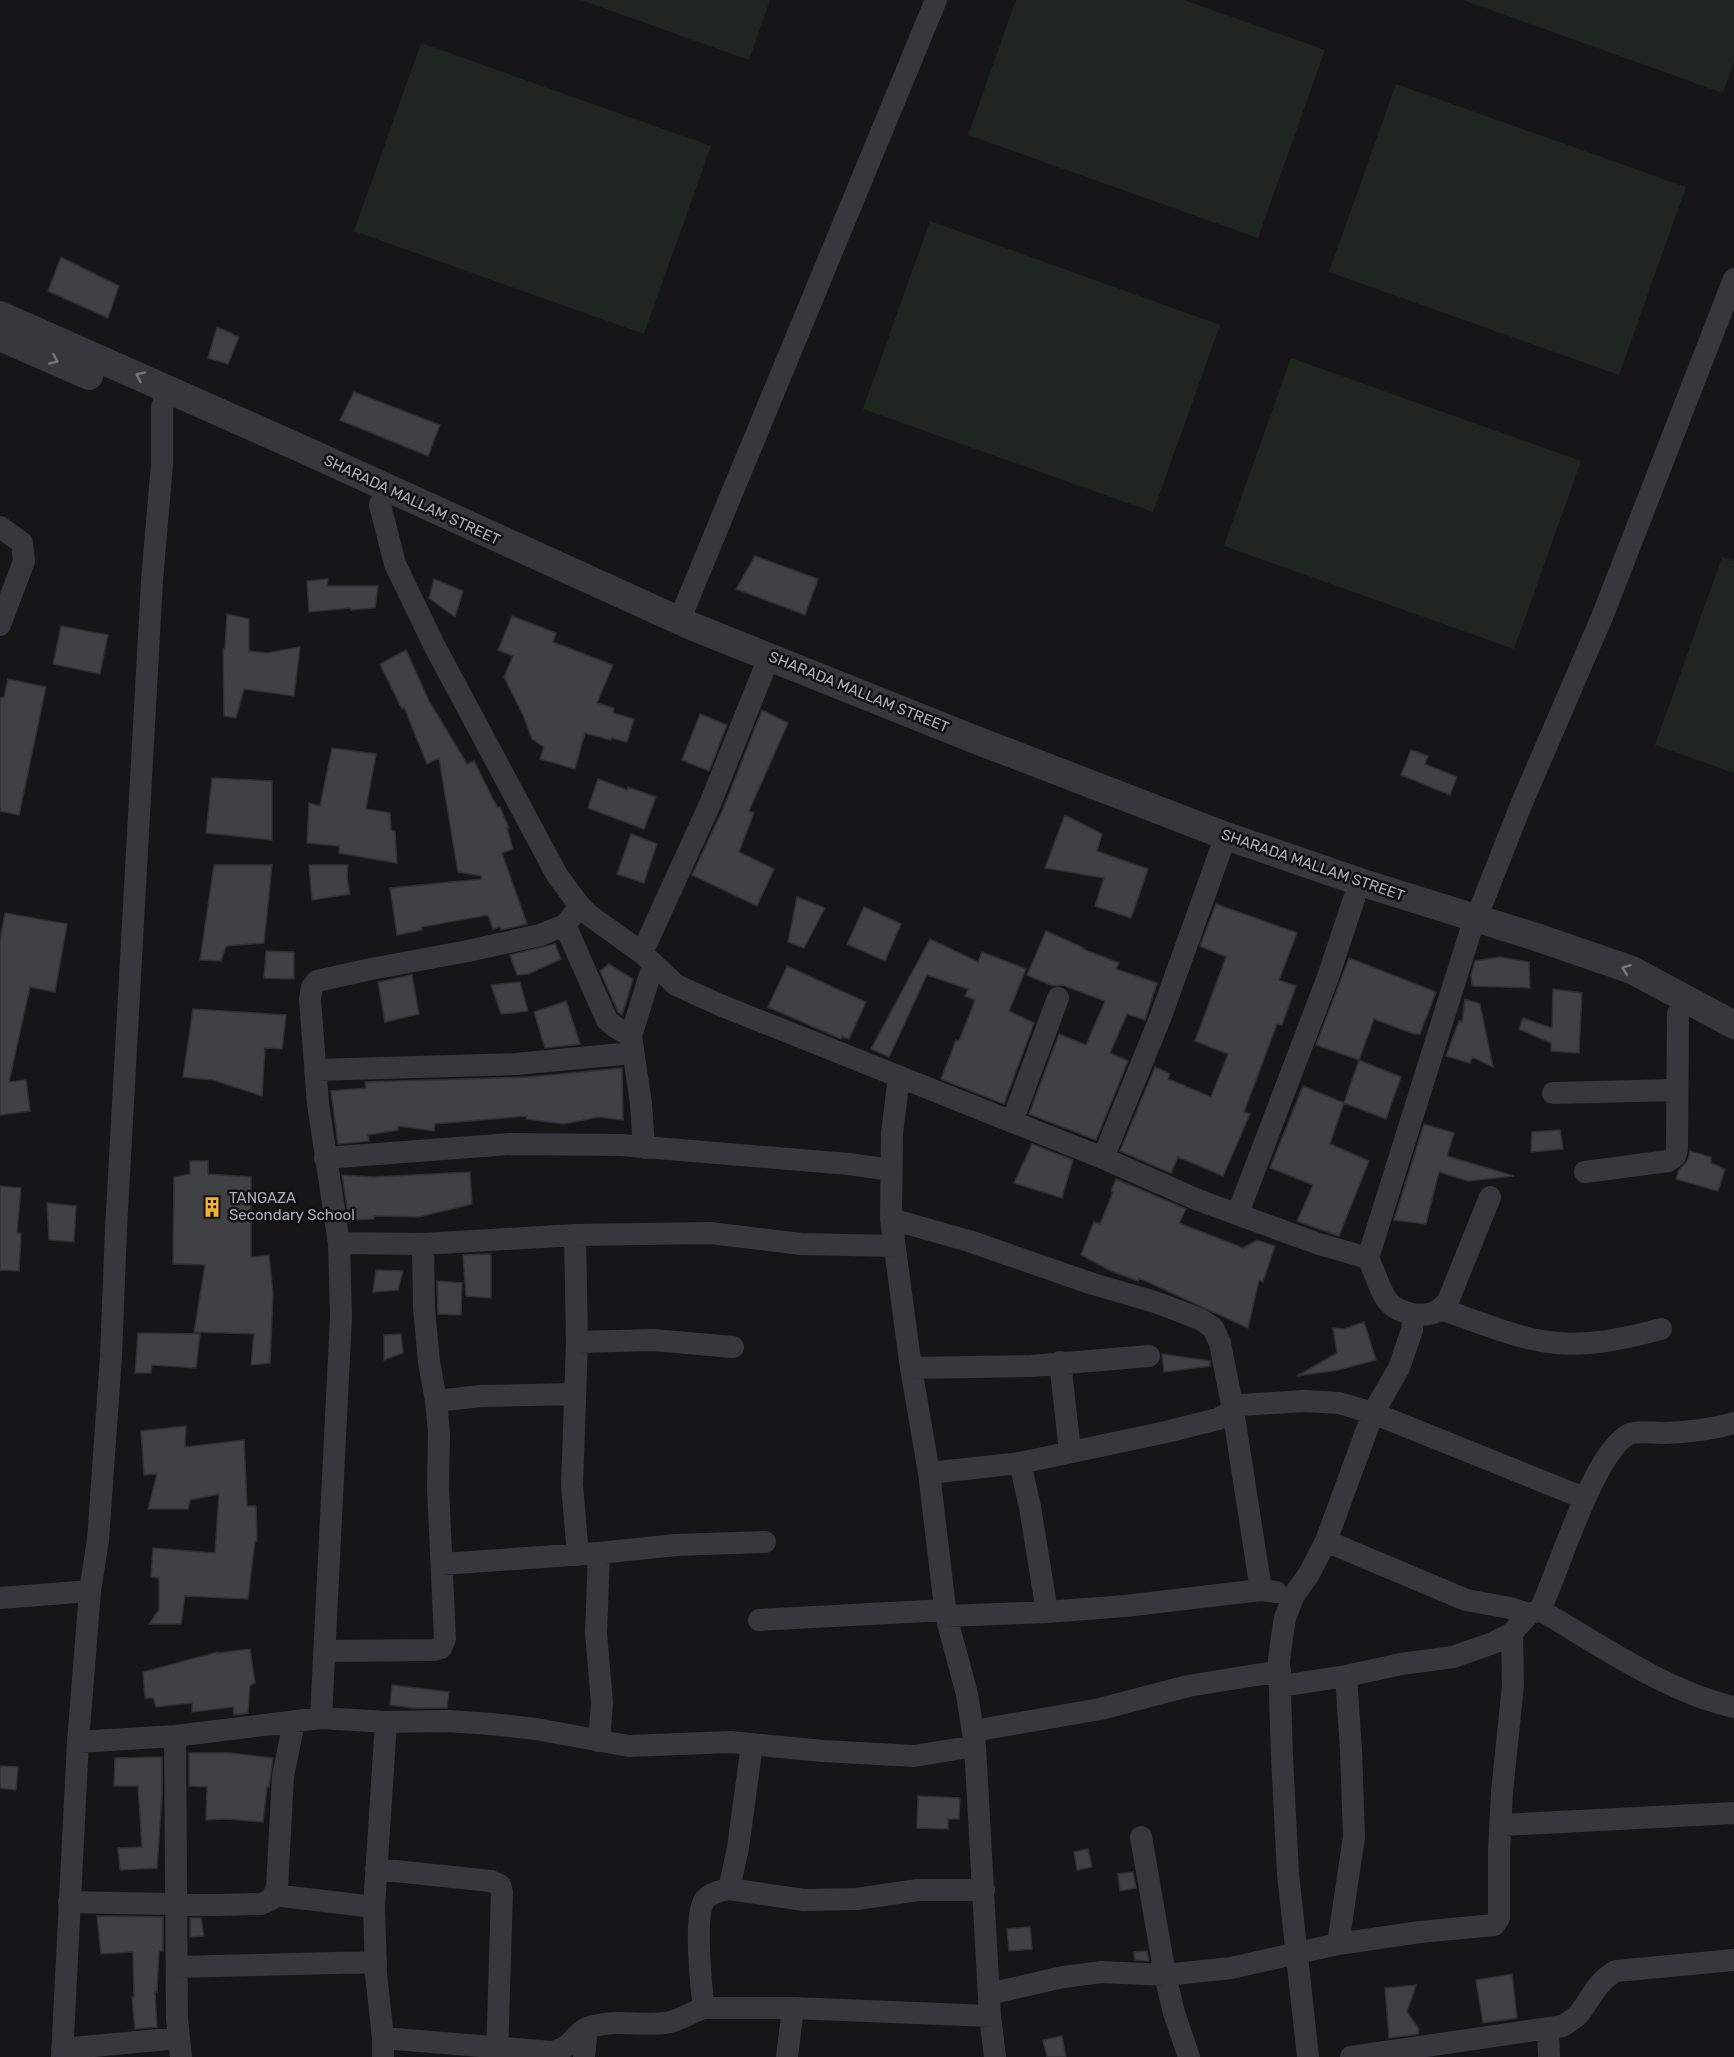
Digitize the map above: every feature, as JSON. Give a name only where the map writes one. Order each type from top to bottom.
[{"type":"street","points":[[679,621],[936,0]]},
{"type":"street","points":[[1490,1197],[1448,1301],[1432,1314],[1414,1315],[1389,1303],[1368,1258],[1473,926],[1521,805],[1602,617],[1734,279]]},
{"type":"street","name":"SHARADA MALLAM STREET","points":[[0,315],[293,464],[383,497],[679,621],[971,738],[1226,836],[1360,882],[1473,926],[1525,951],[1639,994],[1734,1045]]},
{"type":"street","name":"SHARADA MALLAM STREET","points":[[0,337],[166,398]]},
{"type":"street","points":[[166,398],[153,581],[116,1217],[111,1356],[98,1540],[90,1591],[78,1742],[62,2053],[180,2047],[175,1736]]},
{"type":"street","points":[[383,497],[395,564],[435,647],[557,874],[580,906],[676,985],[720,1005],[1103,1158],[1198,1200],[1319,1244],[1368,1258]]},
{"type":"street","name":"SHARADA MALLAM STREET","points":[[383,497],[636,622],[965,754],[1220,852],[1354,898],[1473,926],[1632,970],[1734,1025]]},
{"type":"street","points":[[0,526],[21,543],[24,561],[0,625]]},
{"type":"street","points":[[644,1148],[641,1104],[632,1044],[647,959],[763,672]]},
{"type":"street","points":[[1103,1158],[1161,1016],[1220,852]]},
{"type":"street","points":[[1238,1213],[1328,977],[1354,898]]},
{"type":"street","points":[[321,1718],[342,1317],[339,1244],[325,1158],[315,1070],[310,999],[312,987],[317,981],[540,935],[565,925],[580,906]]},
{"type":"street","points":[[565,925],[607,1020],[632,1044]]},
{"type":"street","points":[[1012,1122],[1058,998]]},
{"type":"street","points":[[1585,1172],[1668,1161],[1675,1156],[1677,1149],[1678,1014]]},
{"type":"street","points":[[315,1070],[516,1064],[632,1044]]},
{"type":"street","points":[[899,1077],[894,1108],[891,1219],[911,1368],[929,1473],[946,1613],[967,1694],[974,1738],[990,2005],[996,2057]]},
{"type":"street","points":[[1553,1093],[1677,1090]]},
{"type":"street","points":[[325,1158],[511,1144],[621,1146],[849,1164],[891,1170]]},
{"type":"street","points":[[891,1219],[969,1241],[1093,1284],[1155,1302],[1200,1319],[1213,1328],[1218,1337],[1233,1410],[1261,1590]]},
{"type":"street","points":[[339,1244],[423,1244],[575,1235],[710,1233],[801,1244],[894,1246]]},
{"type":"street","points":[[575,1235],[577,1342],[572,1485],[588,1554],[602,1703],[599,1741]]},
{"type":"street","points":[[325,1651],[435,1650],[441,1648],[445,1639],[438,1488],[439,1433],[424,1308],[423,1244]]},
{"type":"street","points":[[1440,1309],[1538,1340],[1568,1344],[1603,1342],[1660,1329]]},
{"type":"street","points":[[1308,2057],[1296,1952],[1286,1822],[1280,1660],[1285,1618],[1294,1595],[1309,1574],[1326,1541],[1373,1413],[1399,1368],[1412,1330],[1414,1315]]},
{"type":"street","points":[[577,1342],[653,1340],[733,1347]]},
{"type":"street","points":[[911,1368],[993,1368],[1149,1356]]},
{"type":"street","points":[[1060,1362],[1070,1451]]},
{"type":"street","points":[[436,1401],[481,1396],[575,1394]]},
{"type":"street","points":[[929,1473],[1020,1463],[1218,1419],[1241,1405],[1304,1401],[1339,1402],[1373,1413],[1584,1498]]},
{"type":"street","points":[[78,1742],[175,1736],[321,1718],[491,1724],[536,1729],[629,1746],[730,1742],[823,1751],[914,1756],[974,1738],[1188,1686],[1346,1676],[1401,1664],[1453,1657],[1493,1643],[1512,1633],[1535,1612],[1584,1498],[1613,1447],[1620,1439],[1634,1433],[1667,1433],[1734,1423]]},
{"type":"street","points":[[1020,1463],[1030,1507],[1047,1612]]},
{"type":"street","points":[[1326,1541],[1466,1600],[1535,1612],[1663,1681],[1701,1698],[1734,1707]]},
{"type":"street","points":[[442,1564],[588,1554],[676,1545],[765,1542]]},
{"type":"street","points":[[759,1620],[946,1613],[1047,1612],[1125,1606],[1261,1590],[1294,1595]]},
{"type":"street","points":[[0,1598],[90,1591]]},
{"type":"street","points":[[386,1722],[374,1907],[383,2047],[498,2053],[552,2052],[564,2047],[587,2028],[603,2024],[668,2023],[704,2008],[793,2008],[876,2013],[990,2005],[1063,1977],[1102,1972],[1165,1975],[1231,1968],[1338,1944],[1494,1924],[1499,1918],[1502,1792],[1513,1684],[1512,1633]]},
{"type":"street","points":[[1338,1944],[1354,1837],[1346,1676]]},
{"type":"street","points":[[69,1902],[178,1905],[267,1902],[274,1895],[277,1887],[283,1776],[294,1722]]},
{"type":"street","points":[[729,1889],[740,1838],[752,1744]]},
{"type":"street","points":[[1502,1825],[1734,1813]]},
{"type":"street","points":[[1141,1837],[1165,1975],[1174,2013],[1189,2057]]},
{"type":"street","points":[[376,1869],[491,1881],[500,1885],[502,1892],[498,2053]]},
{"type":"street","points":[[704,2008],[700,1981],[698,1918],[708,1896],[729,1889],[804,1900],[857,1899],[918,1890],[984,1890]]},
{"type":"street","points":[[274,1895],[374,1907]]},
{"type":"street","points":[[1352,2057],[1563,2026],[1576,2017],[1594,1990],[1616,1971],[1734,1960]]},
{"type":"street","points":[[177,1966],[376,1962]]},
{"type":"street","points":[[787,2057],[793,2008]]},
{"type":"street","points":[[584,2057],[587,2028]]},
{"type":"street","points":[[1548,2029],[1549,2057]]},
{"type":"shaded area","points":[[581,0],[770,0],[749,60]]},
{"type":"shaded area","points":[[1016,0],[1184,0],[1325,50],[1258,238],[968,135]]},
{"type":"shaded area","points":[[1463,0],[1734,0],[1734,62],[1723,93]]},
{"type":"shaded area","points":[[421,43],[711,146],[644,334],[354,231]]},
{"type":"shaded area","points":[[1396,84],[1686,187],[1619,375],[1329,272]]},
{"type":"shaded area","points":[[930,221],[1220,325],[1153,512],[863,409]]},
{"type":"shaded area","points":[[1291,358],[1581,461],[1514,649],[1224,546]]},
{"type":"shaded area","points":[[1722,557],[1734,561],[1734,773],[1655,745]]},
{"type":"building","points":[[61,257],[119,286],[108,318],[48,291]]},
{"type":"building","points":[[217,327],[239,337],[228,364],[208,358]]},
{"type":"building","points":[[354,392],[440,425],[428,456],[340,420]]},
{"type":"building","points":[[755,556],[818,579],[805,615],[736,589]]},
{"type":"building","points":[[328,579],[327,586],[378,586],[375,608],[309,612],[307,581]]},
{"type":"building","points":[[434,579],[463,591],[455,617],[429,598]]},
{"type":"building","points":[[227,614],[249,619],[249,651],[267,653],[300,647],[294,696],[244,689],[236,718],[224,716],[223,649],[225,649]]},
{"type":"building","points":[[512,616],[556,633],[553,642],[613,665],[597,703],[614,708],[613,713],[634,719],[627,742],[585,733],[575,769],[540,759],[544,747],[532,739],[504,677],[513,656],[498,650]]},
{"type":"building","points":[[61,626],[108,635],[100,674],[53,664]]},
{"type":"building","points":[[406,650],[429,701],[467,764],[474,761],[497,807],[500,807],[509,828],[507,828],[513,849],[502,853],[527,924],[501,930],[500,927],[493,929],[488,915],[421,927],[422,930],[397,935],[390,888],[481,879],[481,876],[458,872],[439,758],[427,764],[404,707],[402,709],[380,664]]},
{"type":"building","points":[[8,679],[46,687],[19,815],[0,811],[0,698],[4,697]]},
{"type":"building","points":[[762,710],[788,723],[749,811],[754,813],[739,852],[774,869],[757,906],[692,875],[723,809]]},
{"type":"building","points":[[700,714],[727,725],[709,771],[682,760]]},
{"type":"building","points":[[332,748],[376,754],[366,809],[390,813],[391,830],[395,831],[397,863],[339,853],[339,846],[307,843],[309,803],[320,806]]},
{"type":"building","points":[[1411,750],[1428,756],[1425,764],[1457,777],[1450,795],[1401,775]]},
{"type":"building","points":[[212,778],[272,781],[272,840],[206,833]]},
{"type":"building","points":[[598,779],[627,790],[628,787],[656,797],[644,829],[588,808]]},
{"type":"building","points":[[1065,815],[1102,834],[1097,851],[1148,869],[1131,918],[1095,906],[1104,878],[1045,868]]},
{"type":"building","points":[[631,834],[657,844],[644,883],[617,874]]},
{"type":"building","points":[[214,865],[272,865],[264,943],[226,946],[221,961],[200,960]]},
{"type":"building","points":[[309,865],[348,865],[347,877],[350,894],[312,900]]},
{"type":"building","points":[[797,897],[825,908],[804,948],[788,942]]},
{"type":"building","points":[[1216,904],[1297,933],[1279,980],[1296,986],[1282,1025],[1277,1024],[1244,1112],[1250,1114],[1223,1176],[1178,1157],[1171,1173],[1120,1151],[1155,1067],[1170,1074],[1168,1079],[1211,1097],[1228,1054],[1195,1041],[1226,957],[1200,946]]},
{"type":"building","points":[[864,907],[901,924],[885,961],[847,944]]},
{"type":"building","points":[[5,913],[67,924],[55,992],[30,987],[9,1082],[26,1080],[30,1111],[0,1115],[0,939]]},
{"type":"building","points":[[1046,931],[1119,963],[1116,969],[1157,983],[1145,1020],[1127,1014],[1110,1053],[1128,1061],[1096,1140],[1029,1114],[1059,1034],[1086,1045],[1105,1001],[1062,985],[1053,986],[1027,975]]},
{"type":"building","points":[[930,939],[978,962],[982,952],[1026,969],[1009,1011],[1034,1023],[1004,1104],[941,1079],[975,1000],[965,996],[968,989],[927,975],[889,1057],[871,1049]]},
{"type":"building","points":[[555,944],[561,959],[528,974],[517,975],[510,955]]},
{"type":"building","points":[[266,951],[294,952],[294,979],[264,978]]},
{"type":"building","points":[[1500,957],[1529,962],[1530,988],[1472,986],[1471,975],[1475,961]]},
{"type":"building","points":[[1349,958],[1436,992],[1420,1034],[1414,1034],[1374,1019],[1359,1060],[1316,1045]]},
{"type":"building","points":[[609,964],[633,979],[622,1015],[618,1012],[600,971]]},
{"type":"building","points":[[787,966],[866,1002],[849,1039],[842,1036],[841,1039],[768,1007]]},
{"type":"building","points":[[412,975],[419,1014],[385,1022],[378,982]]},
{"type":"building","points":[[520,982],[528,1011],[501,1014],[491,985]]},
{"type":"building","points":[[1553,989],[1582,993],[1579,1053],[1551,1051],[1551,1043],[1519,1029],[1523,1018],[1552,1028]]},
{"type":"building","points":[[1465,999],[1480,1004],[1493,1067],[1472,1057],[1470,1063],[1446,1056],[1459,1021],[1462,1022]]},
{"type":"building","points":[[566,1001],[580,1044],[545,1048],[534,1012]]},
{"type":"building","points":[[193,1009],[286,1015],[282,1049],[265,1048],[262,1096],[213,1080],[183,1077]]},
{"type":"building","points":[[1359,1060],[1401,1077],[1386,1119],[1344,1103]]},
{"type":"building","points":[[622,1068],[623,1120],[598,1117],[564,1124],[526,1119],[527,1116],[435,1124],[434,1131],[398,1126],[398,1130],[368,1135],[369,1141],[338,1144],[331,1091],[366,1088],[365,1082],[529,1077]]},
{"type":"building","points":[[1303,1086],[1344,1103],[1330,1144],[1369,1161],[1339,1236],[1297,1221],[1313,1185],[1270,1168]]},
{"type":"building","points":[[1424,1124],[1454,1133],[1447,1156],[1514,1176],[1468,1181],[1439,1172],[1426,1224],[1394,1220]]},
{"type":"building","points":[[1560,1130],[1563,1149],[1531,1152],[1532,1132]]},
{"type":"building","points":[[1032,1144],[1073,1160],[1062,1198],[1014,1183]]},
{"type":"building","points":[[1690,1151],[1711,1157],[1711,1163],[1725,1169],[1718,1191],[1676,1179],[1679,1170],[1688,1160]]},
{"type":"building","points":[[190,1161],[208,1161],[208,1174],[251,1177],[251,1257],[269,1255],[273,1293],[270,1363],[251,1365],[254,1334],[194,1332],[205,1265],[173,1264],[174,1177],[190,1174]]},
{"type":"building","points":[[470,1172],[472,1204],[419,1217],[374,1216],[374,1219],[349,1220],[342,1175],[373,1177]]},
{"type":"building","points":[[1116,1179],[1186,1209],[1179,1223],[1243,1248],[1257,1240],[1275,1246],[1263,1282],[1259,1280],[1248,1328],[1139,1278],[1138,1281],[1111,1271],[1081,1255],[1094,1222],[1100,1224]]},
{"type":"building","points":[[0,1186],[21,1188],[17,1233],[21,1233],[19,1271],[0,1270]]},
{"type":"building","points":[[47,1203],[76,1206],[74,1242],[49,1240]]},
{"type":"building","points":[[491,1254],[491,1298],[466,1296],[463,1255]]},
{"type":"building","points":[[376,1270],[403,1271],[398,1290],[373,1292]]},
{"type":"building","points":[[437,1281],[462,1283],[461,1315],[438,1314]]},
{"type":"building","points":[[1364,1322],[1376,1360],[1338,1370],[1297,1376],[1337,1353],[1333,1328],[1344,1329]]},
{"type":"building","points":[[138,1333],[200,1334],[196,1368],[152,1365],[151,1373],[135,1373]]},
{"type":"building","points":[[401,1334],[403,1353],[384,1360],[384,1335]]},
{"type":"building","points":[[1162,1354],[1210,1361],[1210,1366],[1164,1372]]},
{"type":"building","points":[[186,1426],[185,1447],[244,1440],[247,1506],[256,1506],[257,1541],[255,1541],[248,1599],[185,1596],[181,1624],[149,1624],[159,1610],[159,1578],[151,1577],[153,1548],[215,1553],[219,1494],[190,1500],[188,1509],[148,1509],[157,1474],[144,1475],[141,1431]]},
{"type":"building","points":[[250,1649],[255,1683],[250,1685],[248,1713],[234,1715],[233,1707],[192,1712],[192,1703],[156,1707],[153,1698],[145,1698],[143,1672],[218,1652]]},
{"type":"building","points":[[392,1685],[449,1692],[447,1708],[390,1705]]},
{"type":"building","points":[[189,1753],[230,1753],[273,1758],[263,1822],[206,1820],[207,1787],[189,1786]]},
{"type":"building","points":[[162,1757],[157,1868],[120,1870],[118,1848],[142,1847],[138,1786],[114,1786],[115,1758]]},
{"type":"building","points":[[0,1766],[18,1767],[16,1790],[0,1788]]},
{"type":"building","points":[[918,1796],[960,1798],[959,1819],[948,1819],[948,1829],[917,1828]]},
{"type":"building","points":[[1088,1849],[1092,1867],[1077,1870],[1074,1852]]},
{"type":"building","points":[[1133,1872],[1136,1888],[1120,1891],[1118,1874]]},
{"type":"building","points":[[97,1916],[163,1917],[163,1951],[159,1951],[157,1992],[155,1992],[157,2027],[135,2029],[132,1997],[134,1997],[133,1952],[101,1954]]},
{"type":"building","points":[[190,1918],[201,1918],[204,1936],[190,1937]]},
{"type":"building","points":[[1030,1927],[1032,1949],[1009,1951],[1007,1929]]},
{"type":"building","points":[[1147,1951],[1149,1961],[1135,1960],[1134,1952]]},
{"type":"building","points":[[1512,1974],[1517,2018],[1483,2023],[1476,1980]]},
{"type":"building","points":[[1416,1985],[1407,2012],[1419,2029],[1418,2034],[1389,2038],[1385,1988]]},
{"type":"building","points":[[1062,2036],[1066,2057],[1047,2057],[1043,2040]]},
{"type":"place","name":"TANGAZA Secondary School","points":[[212,1207]]}]
